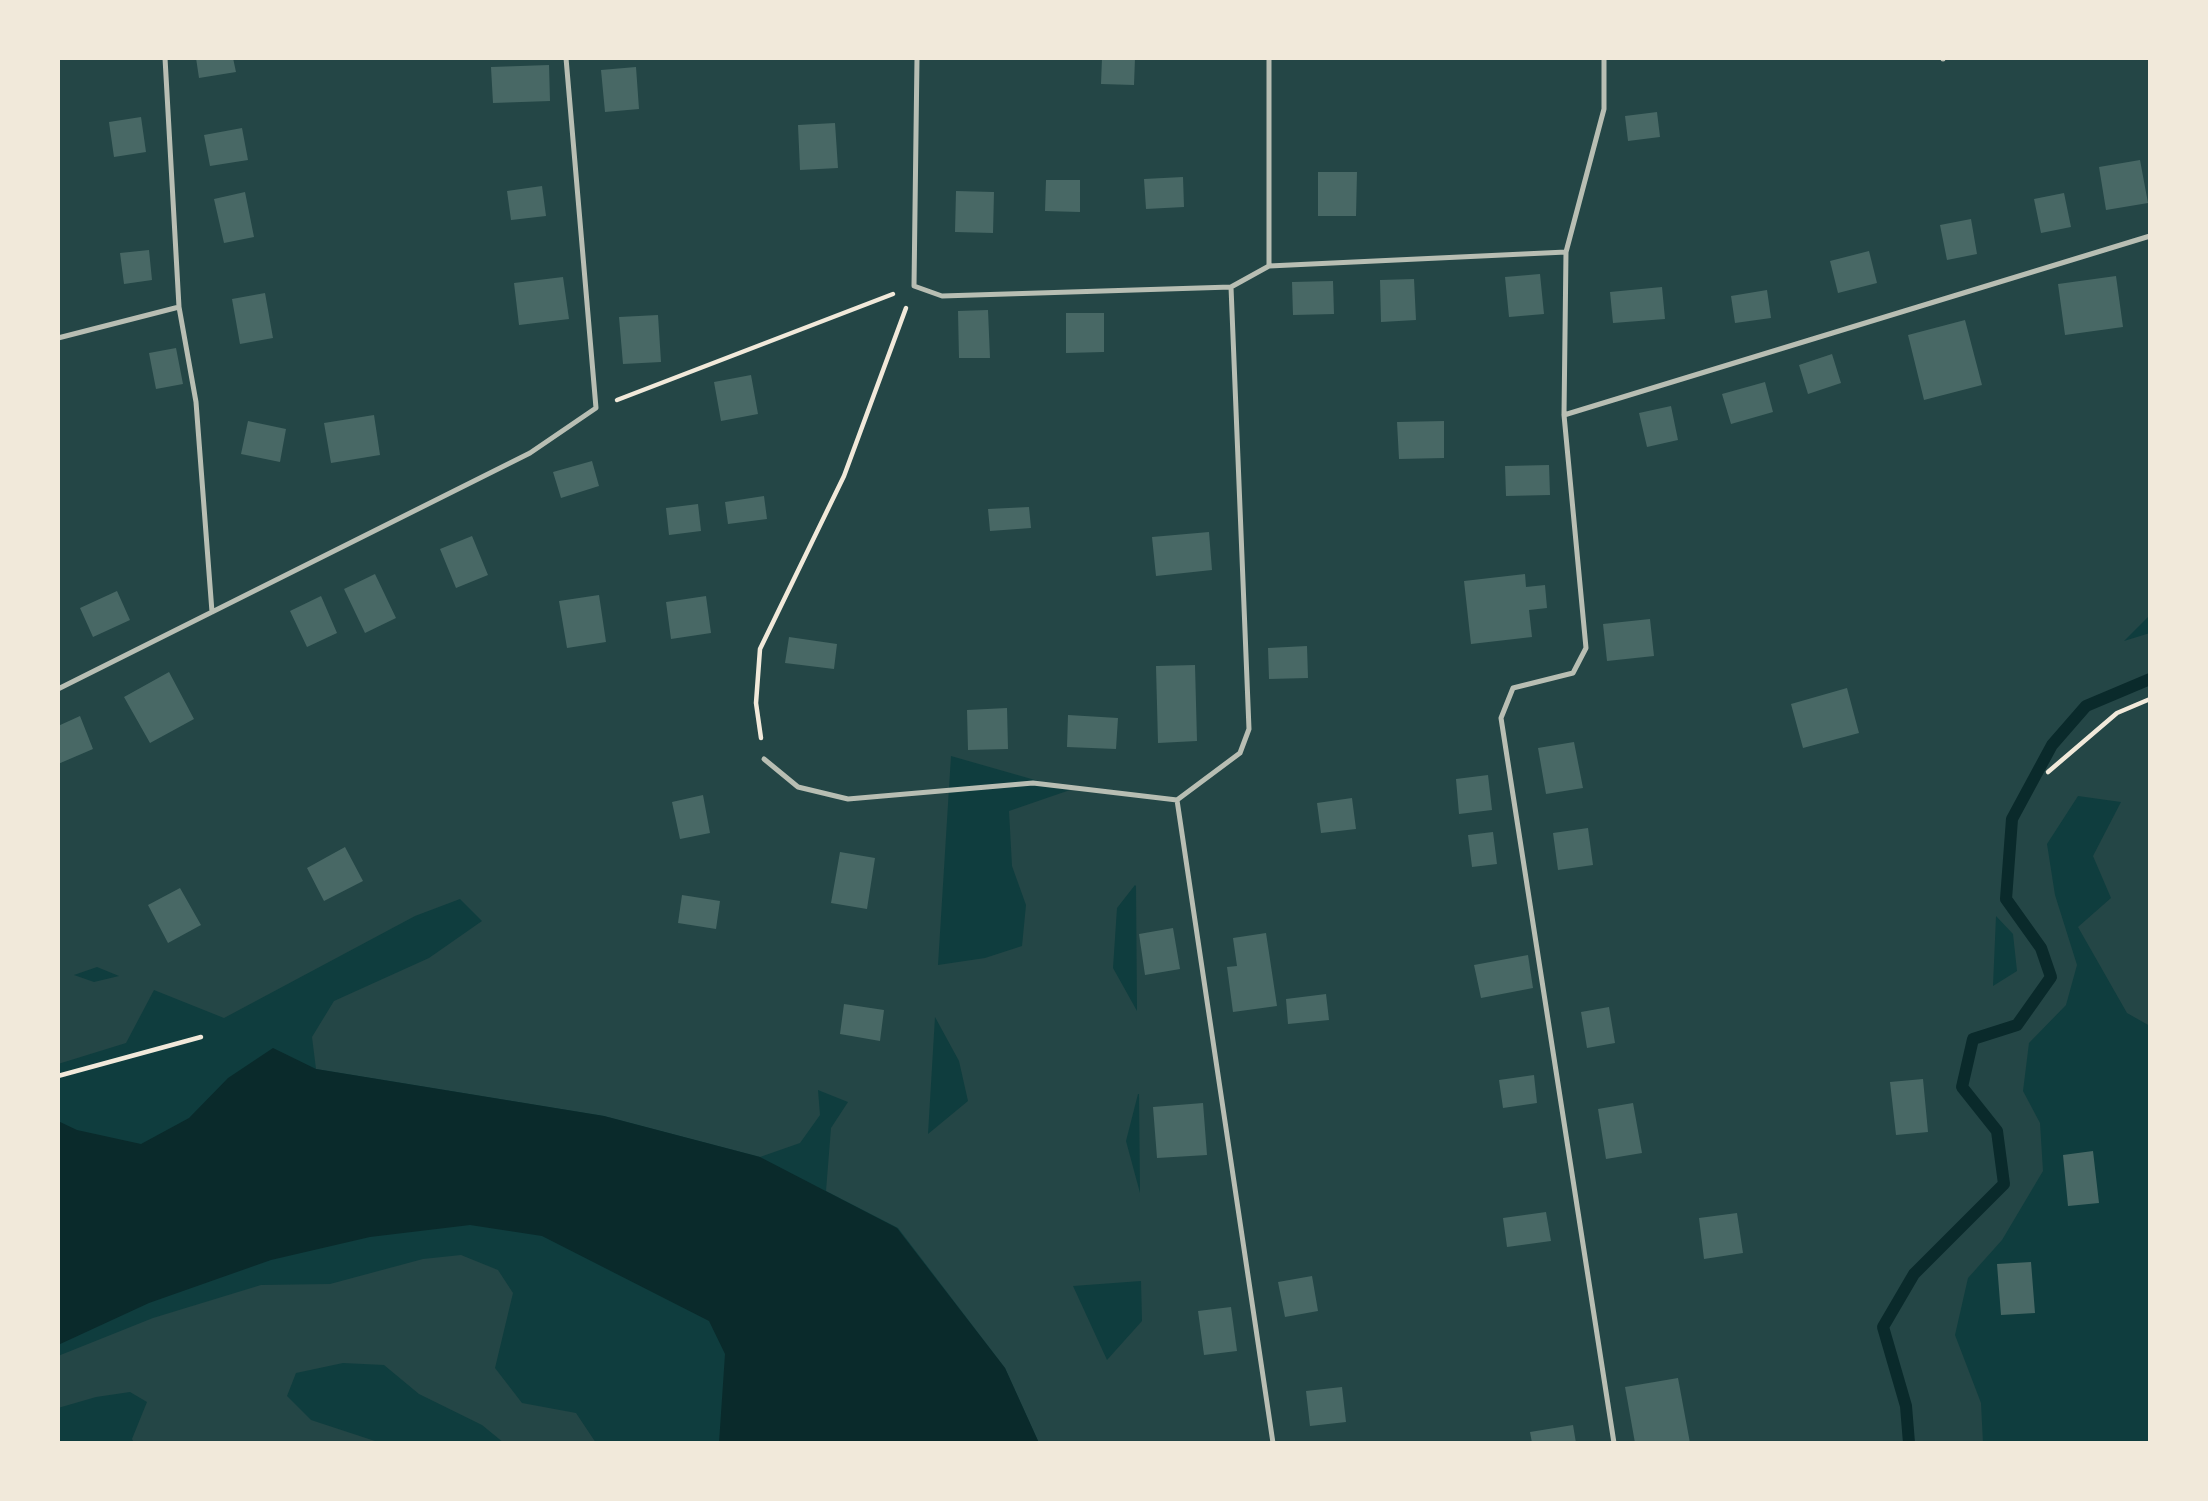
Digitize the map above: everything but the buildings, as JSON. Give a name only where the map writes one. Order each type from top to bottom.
[{"type":"lane","points":[[165,58],[179,307],[196,402],[212,612]]},
{"type":"lane","points":[[58,689],[530,453],[596,408],[566,58]]},
{"type":"lane","points":[[917,58],[914,286],[942,296],[1231,287],[1269,266],[1566,252]]},
{"type":"lane","points":[[1269,58],[1269,266]]},
{"type":"lane","points":[[1604,58],[1604,109],[1566,252],[1564,415],[1586,648],[1573,673],[1513,688],[1501,718],[1614,1443]]},
{"type":"lane","points":[[1564,415],[2150,236]]},
{"type":"lane","points":[[764,759],[798,787],[848,799],[1033,783],[1177,800],[1240,753],[1249,729],[1231,287]]},
{"type":"lane","points":[[58,338],[179,307]]},
{"type":"lane","points":[[1177,800],[1273,1443]]},
{"type":"path","points":[[596,408],[914,286]]},
{"type":"path","points":[[764,759],[756,703],[760,649],[844,476],[914,286]]},
{"type":"path","points":[[2048,772],[2117,713],[2150,699]]},
{"type":"path","points":[[58,1076],[201,1037]]},
{"type":"shaded area","points":[[58,58],[2150,58],[2150,615],[2124,641],[2150,633],[2150,1026],[2127,1013],[2078,927],[2111,898],[2093,856],[2121,802],[2078,796],[2047,844],[2055,895],[2077,965],[2066,1005],[2029,1043],[2023,1091],[2040,1123],[2043,1171],[2002,1240],[1968,1278],[1955,1335],[1981,1403],[1983,1443],[1039,1443],[1005,1368],[898,1228],[826,1191],[831,1128],[848,1102],[818,1090],[820,1115],[800,1143],[760,1157],[604,1116],[316,1069],[312,1037],[334,1001],[429,958],[482,921],[460,899],[415,916],[224,1018],[154,990],[126,1043],[58,1064]],"holes":[[[951,756],[1070,790],[1009,811],[1012,866],[1026,905],[1022,946],[985,958],[938,965]],[[1135,885],[1137,1011],[1113,968],[1117,908]],[[1996,916],[2013,934],[2017,971],[1993,986]],[[97,967],[119,976],[94,982],[74,975]],[[935,1017],[959,1061],[968,1101],[928,1134]],[[1138,1094],[1139,1094],[1140,1193],[1126,1141]],[[1141,1281],[1142,1321],[1107,1360],[1073,1286]]]},
{"type":"shaded area","points":[[273,1048],[316,1069],[604,1116],[760,1157],[897,1228],[1005,1368],[1039,1443],[719,1443],[725,1354],[709,1321],[542,1236],[470,1225],[370,1237],[271,1260],[149,1303],[58,1345],[58,1121],[77,1130],[141,1144],[189,1118],[228,1078]]},
{"type":"shaded area","points":[[461,1255],[498,1270],[513,1293],[495,1368],[522,1403],[576,1413],[596,1443],[504,1443],[482,1425],[419,1394],[384,1365],[343,1363],[296,1373],[287,1396],[311,1420],[381,1443],[134,1443],[132,1439],[147,1402],[130,1392],[96,1397],[58,1408],[58,1356],[153,1318],[261,1285],[330,1284],[423,1259]]},
{"type":"waterway","points":[[1909,1443],[1906,1406],[1883,1327],[1914,1274],[2004,1184],[1997,1131],[1962,1087],[1973,1039],[2017,1025],[2051,977],[2041,948],[2006,899],[2012,819],[2052,745],[2086,706],[2150,679]]}]
